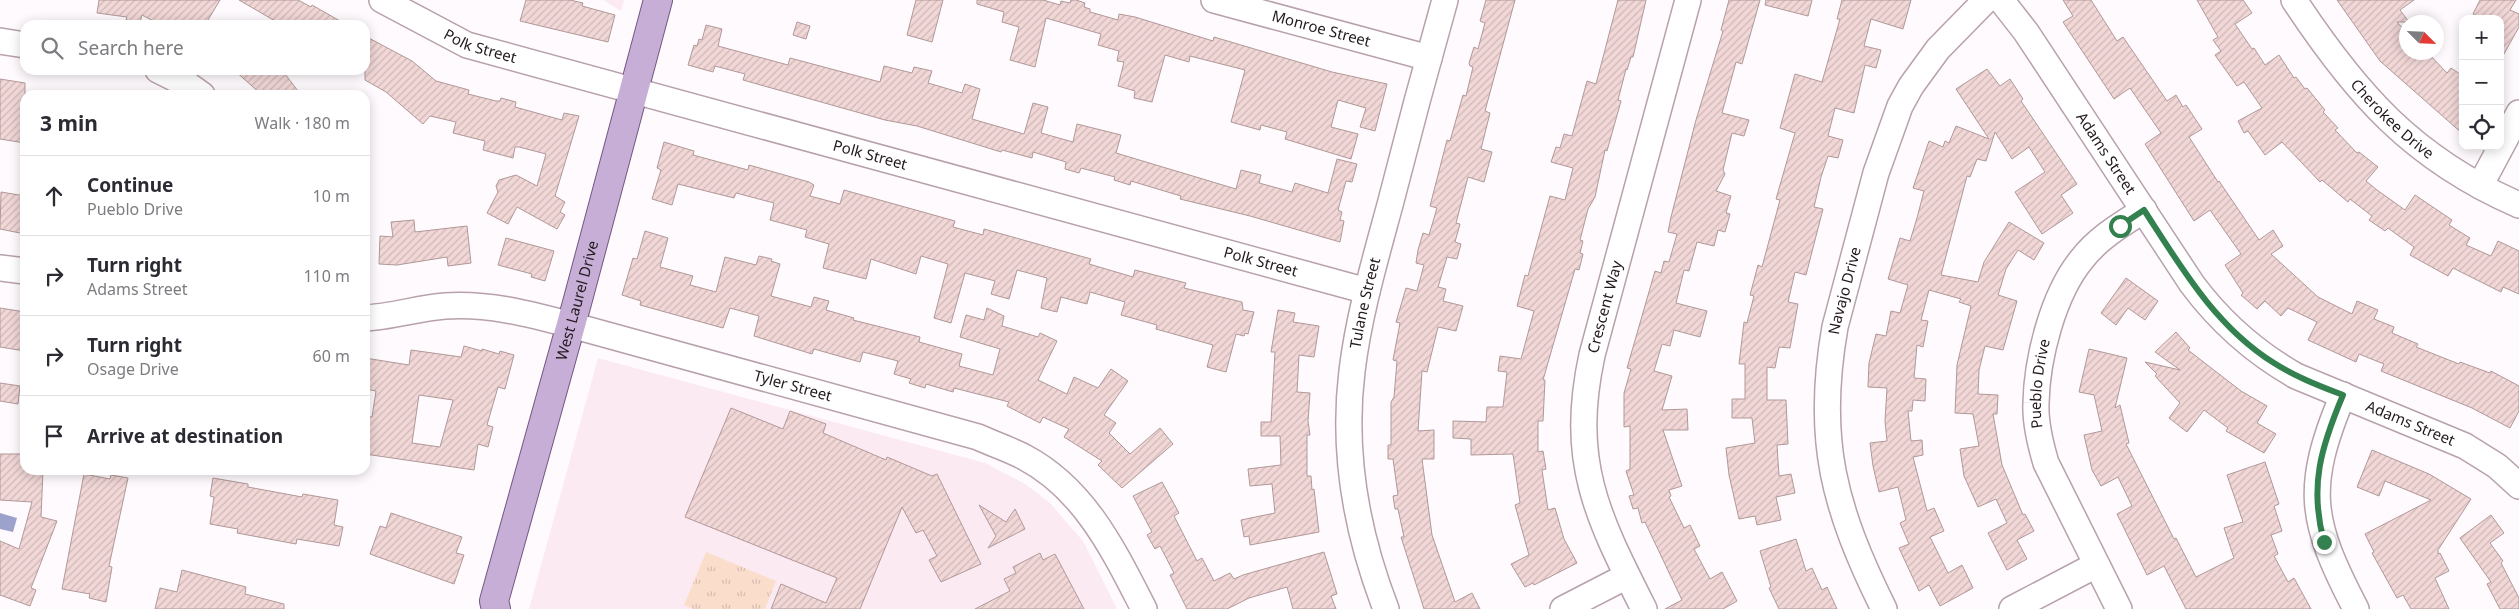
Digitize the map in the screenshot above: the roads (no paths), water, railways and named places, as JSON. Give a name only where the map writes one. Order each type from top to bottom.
[{"type":"main road","name":"West Laurel Drive","points":[[491,606],[571,325],[658,0]]},
{"type":"street","name":"Polk Street","points":[[382,0],[467,45],[1367,291]]},
{"type":"street","name":"Monroe Street","points":[[1214,0],[1429,58]]},
{"type":"street","name":"Tulane Street","points":[[1386,609],[1375,580],[1357,513],[1350,456],[1351,373],[1367,291],[1445,0]]},
{"type":"street","name":"Crescent Way","points":[[1644,609],[1604,528],[1590,487],[1584,452],[1584,405],[1592,355],[1688,0]]},
{"type":"street","name":"Navajo Drive","points":[[1884,609],[1855,551],[1832,474],[1826,422],[1826,398],[1833,335],[1876,173],[1900,106],[1911,86],[1938,49],[1986,0]]},
{"type":"street","name":"Adams Street","points":[[2001,0],[2021,25],[2203,298],[2239,338],[2296,376],[2465,446],[2497,466],[2519,486]]},
{"type":"street","name":"Cherokee Drive","points":[[2294,0],[2336,61],[2375,106],[2430,154],[2480,186],[2519,205]]},
{"type":"street","points":[[0,41],[20,44]]},
{"type":"street","points":[[168,75],[195,90]]},
{"type":"street","points":[[2480,186],[2519,113]]},
{"type":"street","name":"Pueblo Drive","points":[[2119,609],[2046,462],[2037,424],[2037,384],[2054,313],[2073,272],[2100,241],[2144,210]]},
{"type":"street","points":[[0,268],[20,271]]},
{"type":"street","name":"Tyler Street","points":[[370,317],[444,306],[473,305],[504,309],[571,325],[978,437],[1025,458],[1059,482],[1097,524],[1116,555],[1144,609]]},
{"type":"street","points":[[2343,395],[2322,450],[2317,478],[2317,504],[2321,529],[2329,555],[2356,609]]},
{"type":"street","points":[[2012,609],[2096,565]]},
{"type":"street","points":[[1562,609],[1627,576]]},
{"type":"water","points":[[0,513],[17,518],[13,532],[0,529]]}]
